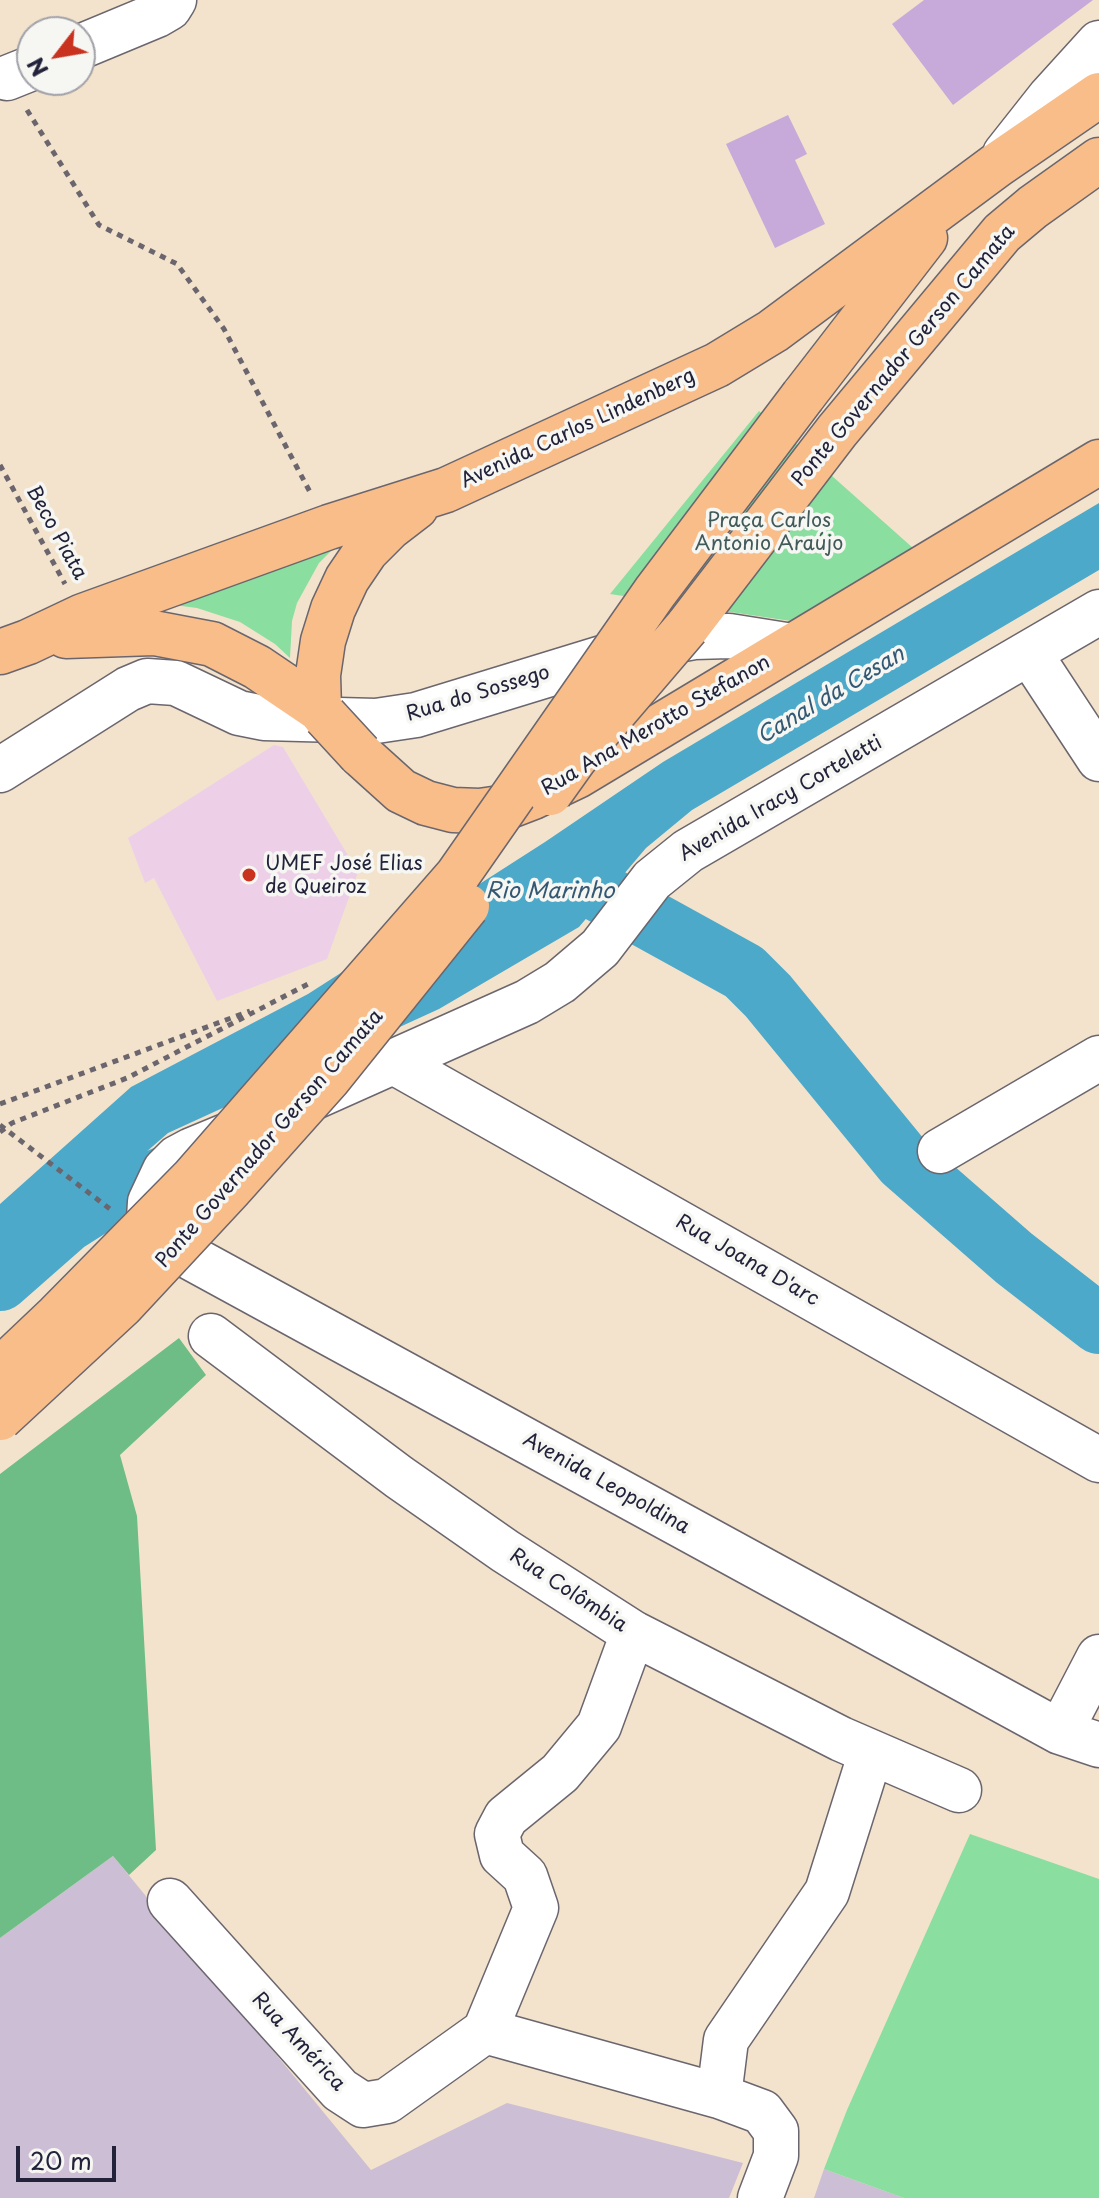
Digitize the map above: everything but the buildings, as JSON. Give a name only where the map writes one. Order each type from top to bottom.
[{"type":"main road","name":"Avenida Carlos Lindenberg","points":[[14,647],[83,616],[329,527],[446,490],[717,365],[773,331],[844,281],[997,165],[1099,95]]},
{"type":"main road","name":"Ponte Governador Gerson Camata","points":[[0,1418],[122,1305],[329,1078],[455,923],[575,758],[687,627],[837,431],[1002,233],[1099,160]]},
{"type":"main road","name":"Ponte Governador Gerson Camata","points":[[0,1370],[193,1178],[457,876],[655,592],[803,396],[942,215],[997,165]]},
{"type":"main road","name":"Rua Ana Merotto Stefanon","points":[[14,647],[63,637],[138,633],[212,644],[257,667],[322,712],[379,775],[401,791],[426,803],[453,810],[480,811],[507,807],[577,776],[1099,462]]},
{"type":"main road","points":[[322,712],[318,675],[323,641],[347,579],[366,551],[390,527],[416,506],[446,490]]},
{"type":"street","points":[[96,40],[157,15],[169,8],[174,0]]},
{"type":"street","points":[[997,165],[1050,97],[1099,43]]},
{"type":"street","name":"Avenida Iracy Corteletti","points":[[137,1227],[149,1219],[150,1202],[165,1170],[177,1158],[527,1002],[580,966],[652,880],[688,851],[1099,612]]},
{"type":"street","name":"Rua do Sossego","points":[[0,770],[128,689],[147,681],[176,683],[239,713],[264,718],[376,721],[416,715],[638,647],[694,637],[729,636],[792,646]]},
{"type":"street","points":[[1030,654],[1099,759]]},
{"type":"street","points":[[940,1151],[1099,1058]]},
{"type":"street","name":"Rua Joana D'arc","points":[[394,1062],[1099,1460]]},
{"type":"street","name":"Avenida Leopoldina","points":[[137,1227],[1079,1739],[1099,1657]]},
{"type":"street","name":"Rua Colômbia","points":[[211,1336],[399,1477],[505,1551],[633,1633],[871,1752],[959,1790]]},
{"type":"street","points":[[633,1633],[599,1726],[560,1773],[506,1817],[497,1834],[502,1855],[525,1876],[536,1908],[485,2031],[719,2096],[762,2112],[776,2131],[776,2156],[760,2198]]},
{"type":"street","points":[[719,2096],[726,2040],[827,1892],[871,1752]]},
{"type":"street","name":"Rua América","points":[[170,1901],[340,2090],[363,2105],[387,2101],[485,2031]]},
{"type":"path","points":[[31,96],[99,225],[177,264],[224,329],[329,527]]},
{"type":"path","name":"Beco Piata","points":[[0,465],[83,616]]},
{"type":"path","points":[[0,1104],[274,1002]]},
{"type":"path","points":[[0,1125],[137,1227]]},
{"type":"shaded area","name":"UMEF José Elias de Queiroz","points":[[274,745],[283,747],[358,872],[327,959],[217,1001],[154,878],[145,883],[128,838]]},
{"type":"shaded area","points":[[113,1856],[371,2170],[507,2103],[743,2163],[729,2198],[0,2198],[0,1938]]},
{"type":"shaded area","points":[[824,2169],[904,2198],[814,2198]]},
{"type":"green space","name":"Praça Carlos Antonio Araújo","points":[[759,411],[913,548],[791,621],[610,594]]},
{"type":"green space","points":[[335,547],[319,563],[297,603],[292,621],[290,658],[275,644],[240,622],[197,608],[174,605]]},
{"type":"green space","points":[[179,1338],[206,1375],[120,1455],[137,1516],[156,1850],[129,1875],[113,1856],[0,1938],[0,1474]]},
{"type":"green space","points":[[970,1834],[1099,1879],[1099,2198],[904,2198],[824,2169],[847,2110]]},
{"type":"water","name":"Rio Marinho","points":[[1099,503],[1099,570],[692,810],[646,848],[579,927],[439,1009],[168,1133],[0,1279],[0,1204],[131,1087],[308,994],[545,842],[663,762]]},
{"type":"waterway","name":"Rio Marinho","points":[[588,886],[744,972],[768,996],[904,1162],[1014,1258],[1099,1324]]},
{"type":"waterway","name":"Rio Marinho","points":[[0,1281],[66,1223],[96,1204],[209,1158]]},
{"type":"place","name":"UMEF José Elias de Queiroz","points":[[249,875]]},
{"type":"water label","name":"Canal da Cesan","points":[[831,696]]}]
